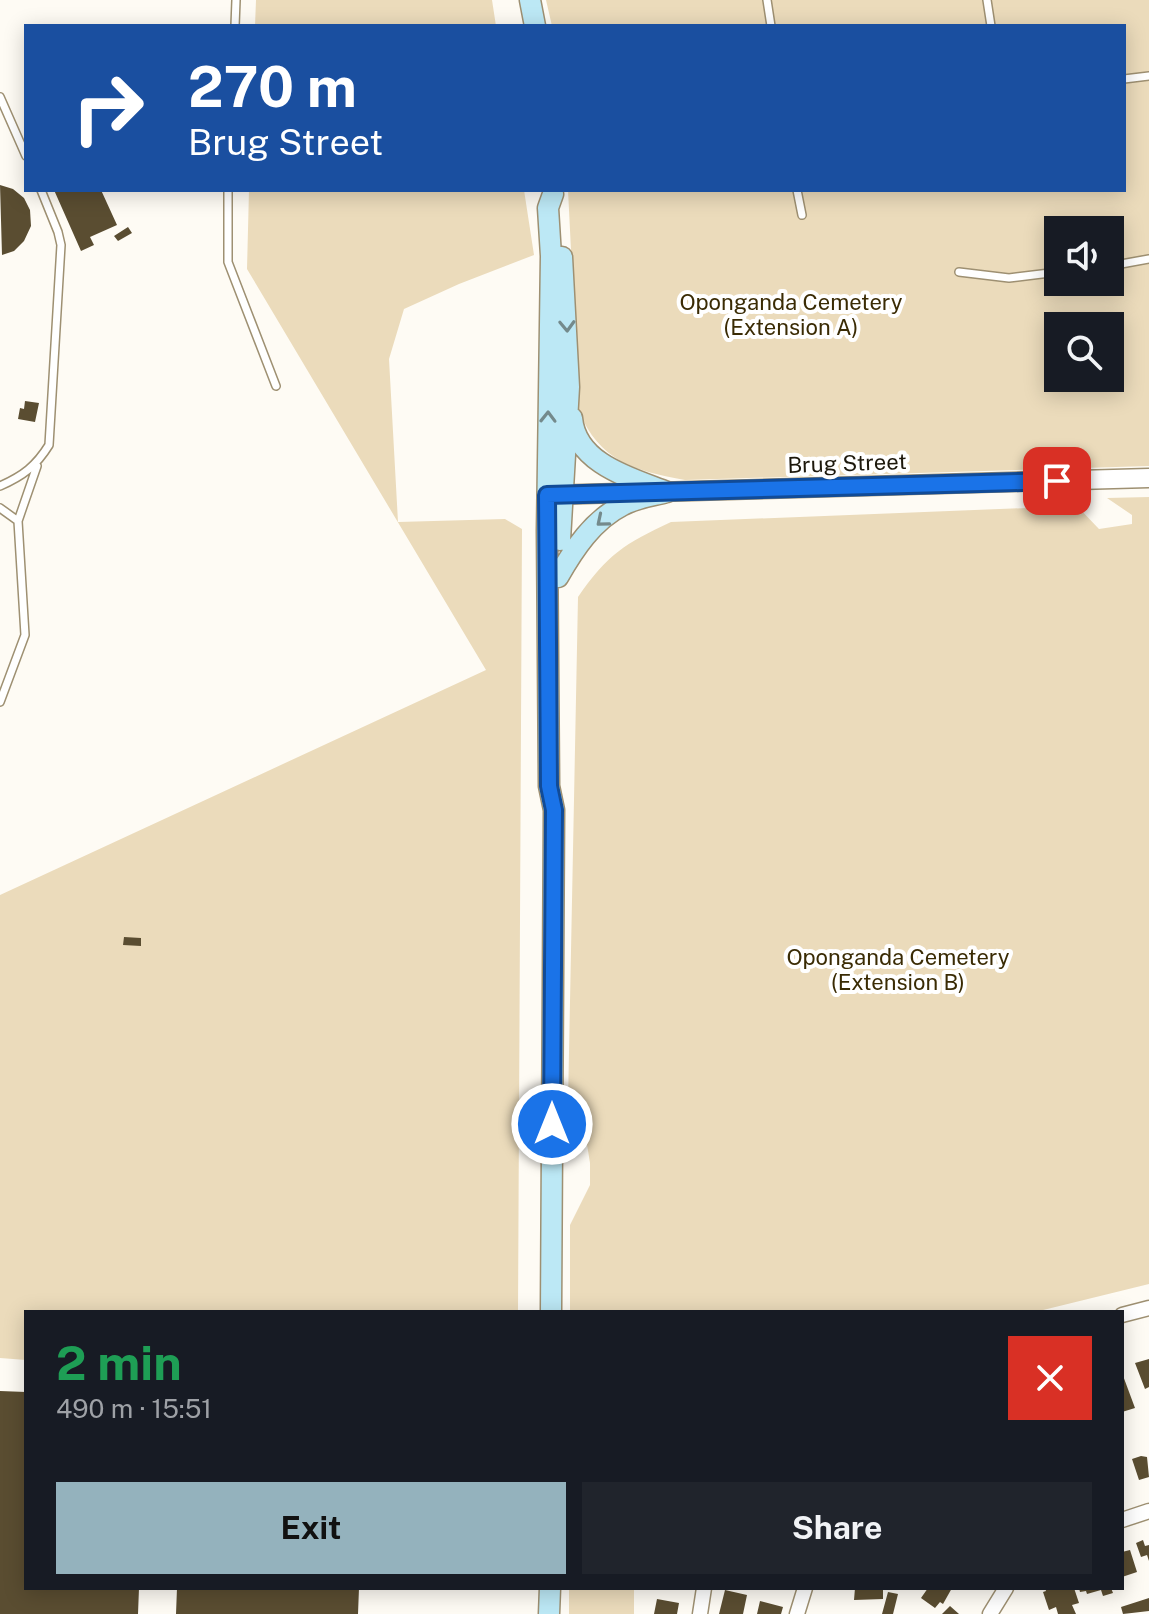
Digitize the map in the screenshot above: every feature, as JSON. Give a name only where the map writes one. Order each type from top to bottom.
[{"type":"main road","points":[[530,0],[535,24]]},
{"type":"main road","points":[[553,192],[559,207],[572,427],[589,453],[613,470],[667,492]]},
{"type":"main road","points":[[553,192],[548,208],[554,495],[549,786],[554,810]]},
{"type":"main road","points":[[551,1310],[554,810],[559,785],[558,577],[554,495],[569,387]]},
{"type":"main road","points":[[558,577],[575,547],[596,525],[622,505],[667,492]]},
{"type":"main road","points":[[549,1614],[550,1590]]},
{"type":"street","name":"Brug Street","points":[[554,495],[1149,478]]},
{"type":"street","points":[[1124,1314],[1149,1308]]},
{"type":"street","points":[[1124,1519],[1149,1511]]},
{"type":"street","points":[[700,1614],[704,1590]]},
{"type":"street","points":[[797,1614],[804,1590]]},
{"type":"street","points":[[990,1614],[1005,1590]]},
{"type":"lane","points":[[235,24],[236,0]]},
{"type":"lane","points":[[767,0],[771,24]]},
{"type":"lane","points":[[987,0],[991,24]]},
{"type":"lane","points":[[1126,79],[1149,76]]},
{"type":"lane","points":[[0,97],[24,151]]},
{"type":"lane","points":[[0,702],[25,635],[18,521],[37,464],[49,445],[61,272],[58,232],[42,192]]},
{"type":"lane","points":[[228,192],[228,262],[276,386]]},
{"type":"lane","points":[[797,192],[802,215]]},
{"type":"lane","points":[[1124,263],[1149,259]]},
{"type":"lane","points":[[959,272],[1009,278],[1044,274]]},
{"type":"lane","points":[[0,486],[20,478],[37,464]]},
{"type":"lane","points":[[0,508],[18,521]]},
{"type":"green space","points":[[256,0],[492,0],[496,24],[255,24]]},
{"type":"green space","name":"Oponganda Cemetery (Extension A)","points":[[546,0],[1149,0],[1149,466],[685,480],[621,461],[597,442],[579,411],[568,192],[1126,192],[1126,24],[552,24]]},
{"type":"green space","points":[[249,192],[524,192],[534,255],[404,309],[389,359],[398,522],[505,519],[522,529],[518,1310],[24,1310],[24,1360],[0,1358],[0,895],[486,670],[247,269]]},
{"type":"green space","name":"Oponganda Cemetery (Extension B)","points":[[1149,497],[1149,1284],[1043,1310],[570,1310],[570,1225],[590,1185],[585,1132],[568,1103],[578,597],[608,560],[641,537],[671,522],[1077,506],[1099,529],[1132,524],[1132,515],[1107,498]]},
{"type":"green space","points":[[569,1590],[634,1590],[634,1614],[569,1614]]},
{"type":"building","points":[[0,185],[13,189],[24,198],[30,210],[31,226],[24,241],[14,251],[2,255]]},
{"type":"building","points":[[55,192],[102,192],[117,225],[90,237],[94,245],[81,251]]},
{"type":"building","points":[[128,227],[132,233],[118,241],[114,236]]},
{"type":"building","points":[[25,401],[39,403],[35,422],[18,419]]},
{"type":"building","points":[[124,937],[141,938],[141,946],[123,945]]},
{"type":"building","points":[[1149,1359],[1149,1387],[1145,1389],[1135,1363]]},
{"type":"building","points":[[1124,1378],[1135,1408],[1124,1411]]},
{"type":"building","points":[[0,1391],[24,1392],[24,1590],[139,1590],[138,1614],[0,1614]]},
{"type":"building","points":[[1147,1457],[1149,1477],[1139,1480],[1132,1459]]},
{"type":"building","points":[[1143,1540],[1145,1546],[1149,1545],[1149,1561],[1147,1555],[1141,1557],[1136,1543]]},
{"type":"building","points":[[1130,1550],[1137,1572],[1124,1576],[1124,1552]]},
{"type":"building","points":[[177,1590],[359,1590],[358,1614],[176,1614]]},
{"type":"building","points":[[725,1590],[747,1595],[743,1614],[719,1614]]},
{"type":"building","points":[[855,1590],[883,1590],[883,1599],[854,1600]]},
{"type":"building","points":[[927,1590],[951,1590],[943,1604],[940,1602],[935,1608],[921,1598]]},
{"type":"building","points":[[1075,1590],[1079,1603],[1072,1605],[1076,1614],[1058,1614],[1056,1607],[1049,1610],[1043,1592]]},
{"type":"building","points":[[1101,1590],[1112,1590],[1113,1593],[1103,1596]]},
{"type":"building","points":[[888,1592],[898,1594],[893,1614],[882,1614]]},
{"type":"building","points":[[1149,1598],[1149,1611],[1123,1614],[1121,1607]]},
{"type":"building","points":[[657,1599],[679,1603],[677,1614],[654,1614]]},
{"type":"building","points":[[760,1601],[783,1607],[781,1614],[757,1614]]},
{"type":"building","points":[[950,1606],[959,1614],[942,1614]]},
{"type":"route","points":[[552,1124],[554,810],[549,786],[547,495],[1057,481]]}]
